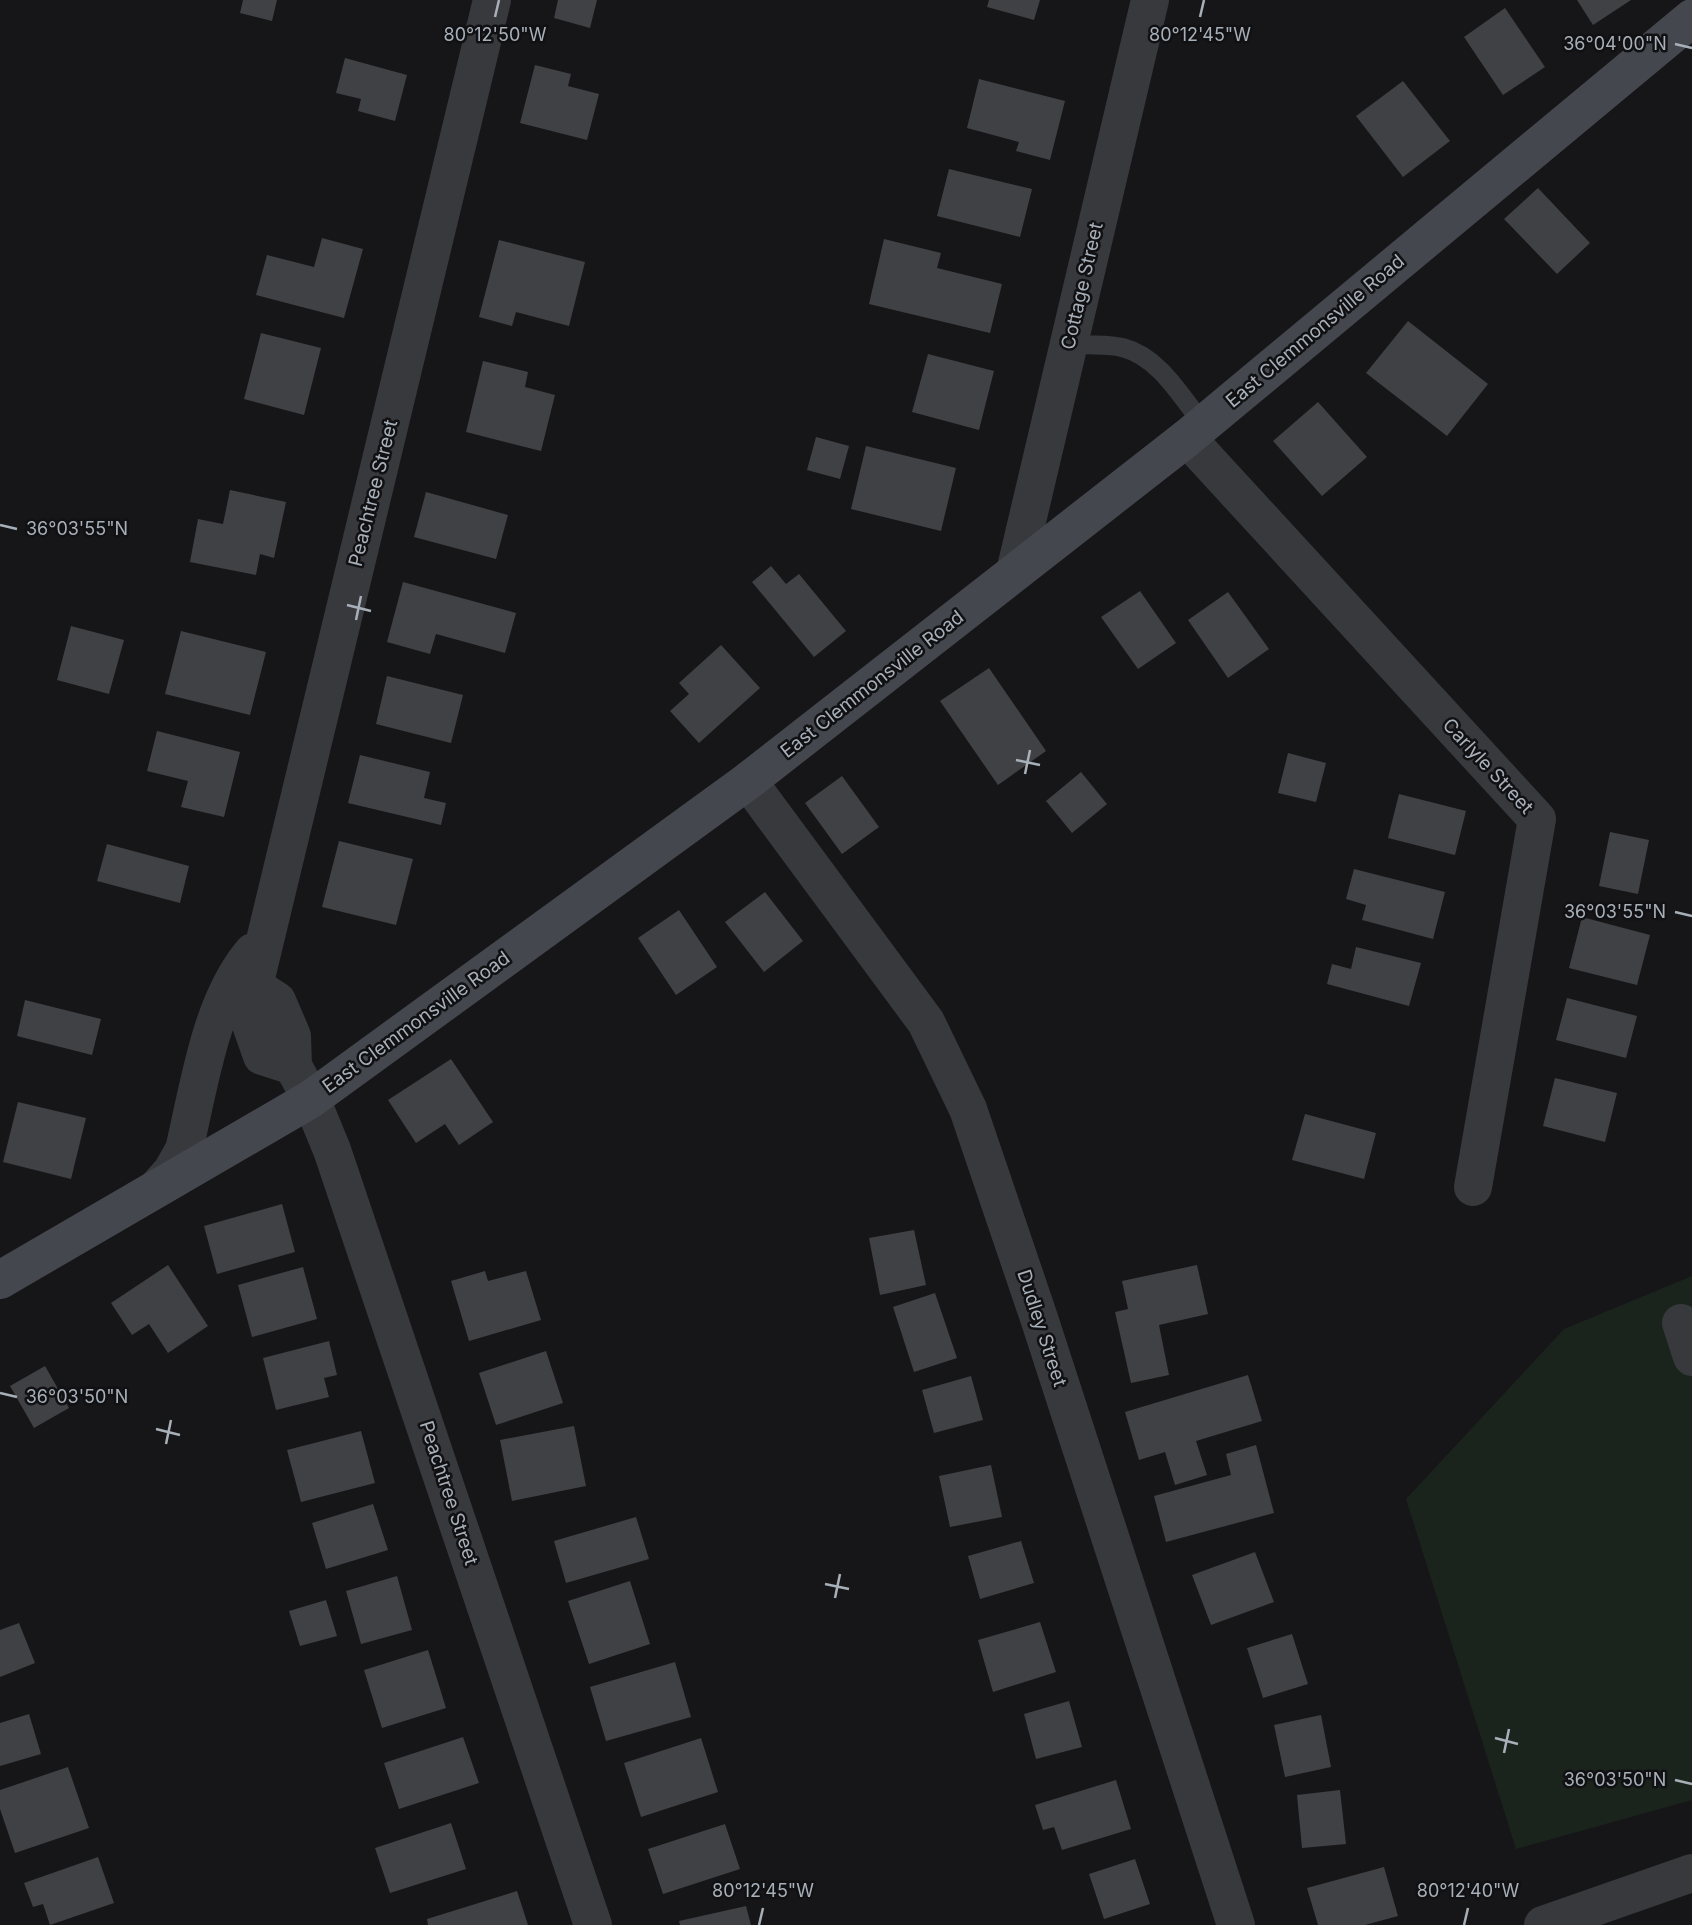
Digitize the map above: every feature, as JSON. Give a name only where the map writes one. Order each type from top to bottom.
[{"type":"main road","name":"East Clemmonsville Road","points":[[0,1280],[156,1189],[302,1082],[748,781],[1195,431],[1692,18]]},
{"type":"street","name":"Peachtree Street","points":[[492,0],[254,986],[249,1019],[262,1056],[302,1082],[332,1150],[593,1925]]},
{"type":"street","name":"Cottage Street","points":[[1015,572],[1150,0]]},
{"type":"street","name":"Carlyle Street","points":[[1195,431],[1537,819],[1473,1187]]},
{"type":"street","name":"Dudley Street","points":[[748,781],[926,1023],[968,1109],[1039,1318],[1236,1925]]},
{"type":"street","points":[[156,1189],[172,1171],[184,1150],[219,1006],[239,968],[266,937]]},
{"type":"street","points":[[1543,1925],[1692,1873]]},
{"type":"lane","points":[[1069,343],[1124,347],[1135,352],[1154,366],[1195,431]]},
{"type":"shaded area","points":[[1692,1276],[1692,1800],[1516,1849],[1406,1499],[1564,1329]]},
{"type":"building","points":[[243,0],[277,0],[272,21],[240,13]]},
{"type":"building","points":[[558,0],[597,0],[590,28],[554,18]]},
{"type":"building","points":[[989,0],[1040,0],[1034,20],[987,7]]},
{"type":"building","points":[[1577,0],[1631,0],[1593,25]]},
{"type":"building","points":[[1505,8],[1545,67],[1503,95],[1464,37]]},
{"type":"building","points":[[345,58],[407,75],[395,121],[358,111],[361,99],[336,93]]},
{"type":"building","points":[[535,65],[571,74],[568,86],[599,94],[587,140],[520,123]]},
{"type":"building","points":[[979,79],[1065,101],[1050,160],[1016,151],[1019,142],[967,128]]},
{"type":"building","points":[[1403,81],[1450,141],[1403,177],[1356,116]]},
{"type":"building","points":[[949,169],[1032,189],[1020,237],[937,216]]},
{"type":"building","points":[[1538,188],[1590,243],[1557,274],[1504,219]]},
{"type":"building","points":[[322,238],[363,249],[344,318],[256,295],[267,255],[314,267]]},
{"type":"building","points":[[884,239],[941,253],[937,268],[1002,284],[990,333],[869,304]]},
{"type":"building","points":[[499,240],[585,262],[569,326],[516,312],[512,326],[479,317]]},
{"type":"building","points":[[1408,321],[1488,384],[1447,436],[1366,373]]},
{"type":"building","points":[[261,333],[321,348],[304,415],[244,399]]},
{"type":"building","points":[[928,354],[994,371],[979,430],[912,412]]},
{"type":"building","points":[[483,361],[528,372],[525,387],[555,395],[541,451],[466,432]]},
{"type":"building","points":[[1318,402],[1367,457],[1322,496],[1273,441]]},
{"type":"building","points":[[816,437],[849,446],[840,479],[807,470]]},
{"type":"building","points":[[866,446],[956,468],[941,531],[851,509]]},
{"type":"building","points":[[230,490],[286,502],[274,558],[260,554],[256,575],[190,562],[198,519],[223,524]]},
{"type":"building","points":[[426,492],[508,515],[496,559],[414,537]]},
{"type":"building","points":[[771,566],[786,584],[799,574],[846,631],[814,657],[752,582]]},
{"type":"building","points":[[403,582],[516,613],[505,653],[436,634],[430,654],[387,642]]},
{"type":"building","points":[[1140,591],[1176,643],[1138,669],[1101,617]]},
{"type":"building","points":[[1228,592],[1269,649],[1228,678],[1188,620]]},
{"type":"building","points":[[71,626],[124,640],[109,694],[57,680]]},
{"type":"building","points":[[181,631],[266,652],[250,715],[165,694]]},
{"type":"building","points":[[721,645],[760,688],[699,743],[670,711],[689,694],[679,683]]},
{"type":"building","points":[[989,668],[1046,751],[998,785],[940,701]]},
{"type":"building","points":[[387,676],[463,695],[451,743],[376,724]]},
{"type":"building","points":[[157,731],[240,752],[224,817],[181,807],[188,781],[147,771]]},
{"type":"building","points":[[1288,753],[1326,763],[1316,802],[1278,793]]},
{"type":"building","points":[[360,755],[430,772],[424,798],[446,803],[441,825],[348,803]]},
{"type":"building","points":[[1081,772],[1107,804],[1072,833],[1046,801]]},
{"type":"building","points":[[842,776],[879,827],[842,854],[805,803]]},
{"type":"building","points":[[1399,794],[1466,811],[1455,855],[1388,838]]},
{"type":"building","points":[[1610,832],[1649,840],[1638,894],[1599,886]]},
{"type":"building","points":[[339,841],[413,859],[396,925],[322,907]]},
{"type":"building","points":[[107,844],[189,866],[180,903],[97,881]]},
{"type":"building","points":[[1354,869],[1445,892],[1433,939],[1362,920],[1366,905],[1346,899]]},
{"type":"building","points":[[765,892],[803,941],[764,972],[725,922]]},
{"type":"building","points":[[679,910],[717,967],[676,995],[638,938]]},
{"type":"building","points":[[1582,917],[1650,935],[1637,985],[1569,968]]},
{"type":"building","points":[[1356,947],[1421,963],[1409,1006],[1327,984],[1332,964],[1351,969]]},
{"type":"building","points":[[1567,998],[1637,1016],[1626,1058],[1556,1040]]},
{"type":"building","points":[[25,1000],[101,1019],[92,1055],[17,1036]]},
{"type":"building","points":[[451,1059],[493,1122],[459,1145],[445,1124],[416,1143],[388,1100]]},
{"type":"building","points":[[1555,1078],[1617,1093],[1605,1142],[1543,1126]]},
{"type":"building","points":[[18,1102],[86,1118],[71,1179],[3,1162]]},
{"type":"building","points":[[1305,1114],[1376,1133],[1364,1179],[1292,1160]]},
{"type":"building","points":[[282,1204],[295,1252],[217,1274],[204,1226]]},
{"type":"building","points":[[914,1230],[926,1285],[880,1295],[869,1238]]},
{"type":"building","points":[[168,1265],[208,1326],[168,1353],[149,1324],[132,1335],[111,1303]]},
{"type":"building","points":[[1197,1265],[1208,1314],[1159,1325],[1169,1375],[1131,1383],[1115,1312],[1128,1309],[1122,1281]]},
{"type":"building","points":[[303,1267],[317,1319],[252,1337],[238,1285]]},
{"type":"building","points":[[485,1271],[488,1281],[526,1271],[541,1320],[469,1341],[451,1281]]},
{"type":"building","points":[[935,1293],[957,1358],[914,1372],[893,1307]]},
{"type":"building","points":[[329,1341],[337,1375],[324,1378],[329,1397],[276,1410],[263,1358]]},
{"type":"building","points":[[546,1351],[563,1403],[496,1425],[479,1373]]},
{"type":"building","points":[[45,1366],[69,1408],[34,1428],[10,1386]]},
{"type":"building","points":[[1248,1375],[1262,1421],[1196,1441],[1207,1475],[1175,1485],[1165,1452],[1139,1460],[1125,1412]]},
{"type":"building","points":[[971,1376],[983,1420],[934,1433],[922,1390]]},
{"type":"building","points":[[574,1426],[586,1486],[512,1501],[500,1440]]},
{"type":"building","points":[[361,1431],[375,1483],[301,1502],[287,1450]]},
{"type":"building","points":[[1256,1445],[1274,1513],[1166,1542],[1154,1496],[1231,1475],[1226,1454]]},
{"type":"building","points":[[991,1465],[1002,1517],[950,1527],[939,1476]]},
{"type":"building","points":[[373,1504],[388,1550],[326,1569],[312,1523]]},
{"type":"building","points":[[636,1517],[649,1559],[566,1583],[554,1541]]},
{"type":"building","points":[[1021,1541],[1034,1583],[980,1599],[968,1556]]},
{"type":"building","points":[[1255,1552],[1274,1602],[1211,1625],[1192,1575]]},
{"type":"building","points":[[397,1576],[412,1630],[361,1644],[346,1591]]},
{"type":"building","points":[[630,1581],[650,1644],[589,1664],[568,1601]]},
{"type":"building","points":[[326,1600],[337,1636],[300,1646],[289,1611]]},
{"type":"building","points":[[1040,1622],[1056,1672],[993,1692],[978,1640]]},
{"type":"building","points":[[19,1623],[35,1663],[0,1677],[0,1630]]},
{"type":"building","points":[[1292,1634],[1308,1684],[1263,1698],[1247,1648]]},
{"type":"building","points":[[428,1650],[446,1708],[382,1728],[364,1670]]},
{"type":"building","points":[[675,1662],[691,1717],[606,1741],[590,1687]]},
{"type":"building","points":[[1069,1701],[1082,1747],[1036,1759],[1024,1714]]},
{"type":"building","points":[[29,1714],[41,1754],[0,1766],[0,1723]]},
{"type":"building","points":[[1321,1715],[1331,1767],[1285,1777],[1274,1725]]},
{"type":"building","points":[[463,1737],[479,1783],[399,1809],[384,1763]]},
{"type":"building","points":[[701,1738],[718,1792],[641,1817],[624,1763]]},
{"type":"building","points":[[68,1767],[89,1828],[15,1853],[0,1809],[0,1790]]},
{"type":"building","points":[[1116,1780],[1131,1829],[1062,1850],[1054,1827],[1043,1830],[1035,1805]]},
{"type":"building","points":[[1340,1790],[1346,1844],[1302,1848],[1297,1795]]},
{"type":"building","points":[[451,1823],[466,1869],[390,1893],[375,1848]]},
{"type":"building","points":[[725,1824],[740,1869],[663,1894],[648,1849]]},
{"type":"building","points":[[98,1857],[114,1903],[50,1925],[43,1904],[33,1907],[24,1883]]},
{"type":"building","points":[[1135,1859],[1150,1904],[1104,1919],[1089,1874]]},
{"type":"building","points":[[1384,1867],[1398,1916],[1365,1925],[1318,1925],[1307,1888]]},
{"type":"building","points":[[517,1891],[528,1925],[428,1925],[427,1919]]},
{"type":"building","points":[[746,1906],[751,1925],[680,1925],[679,1921]]}]
